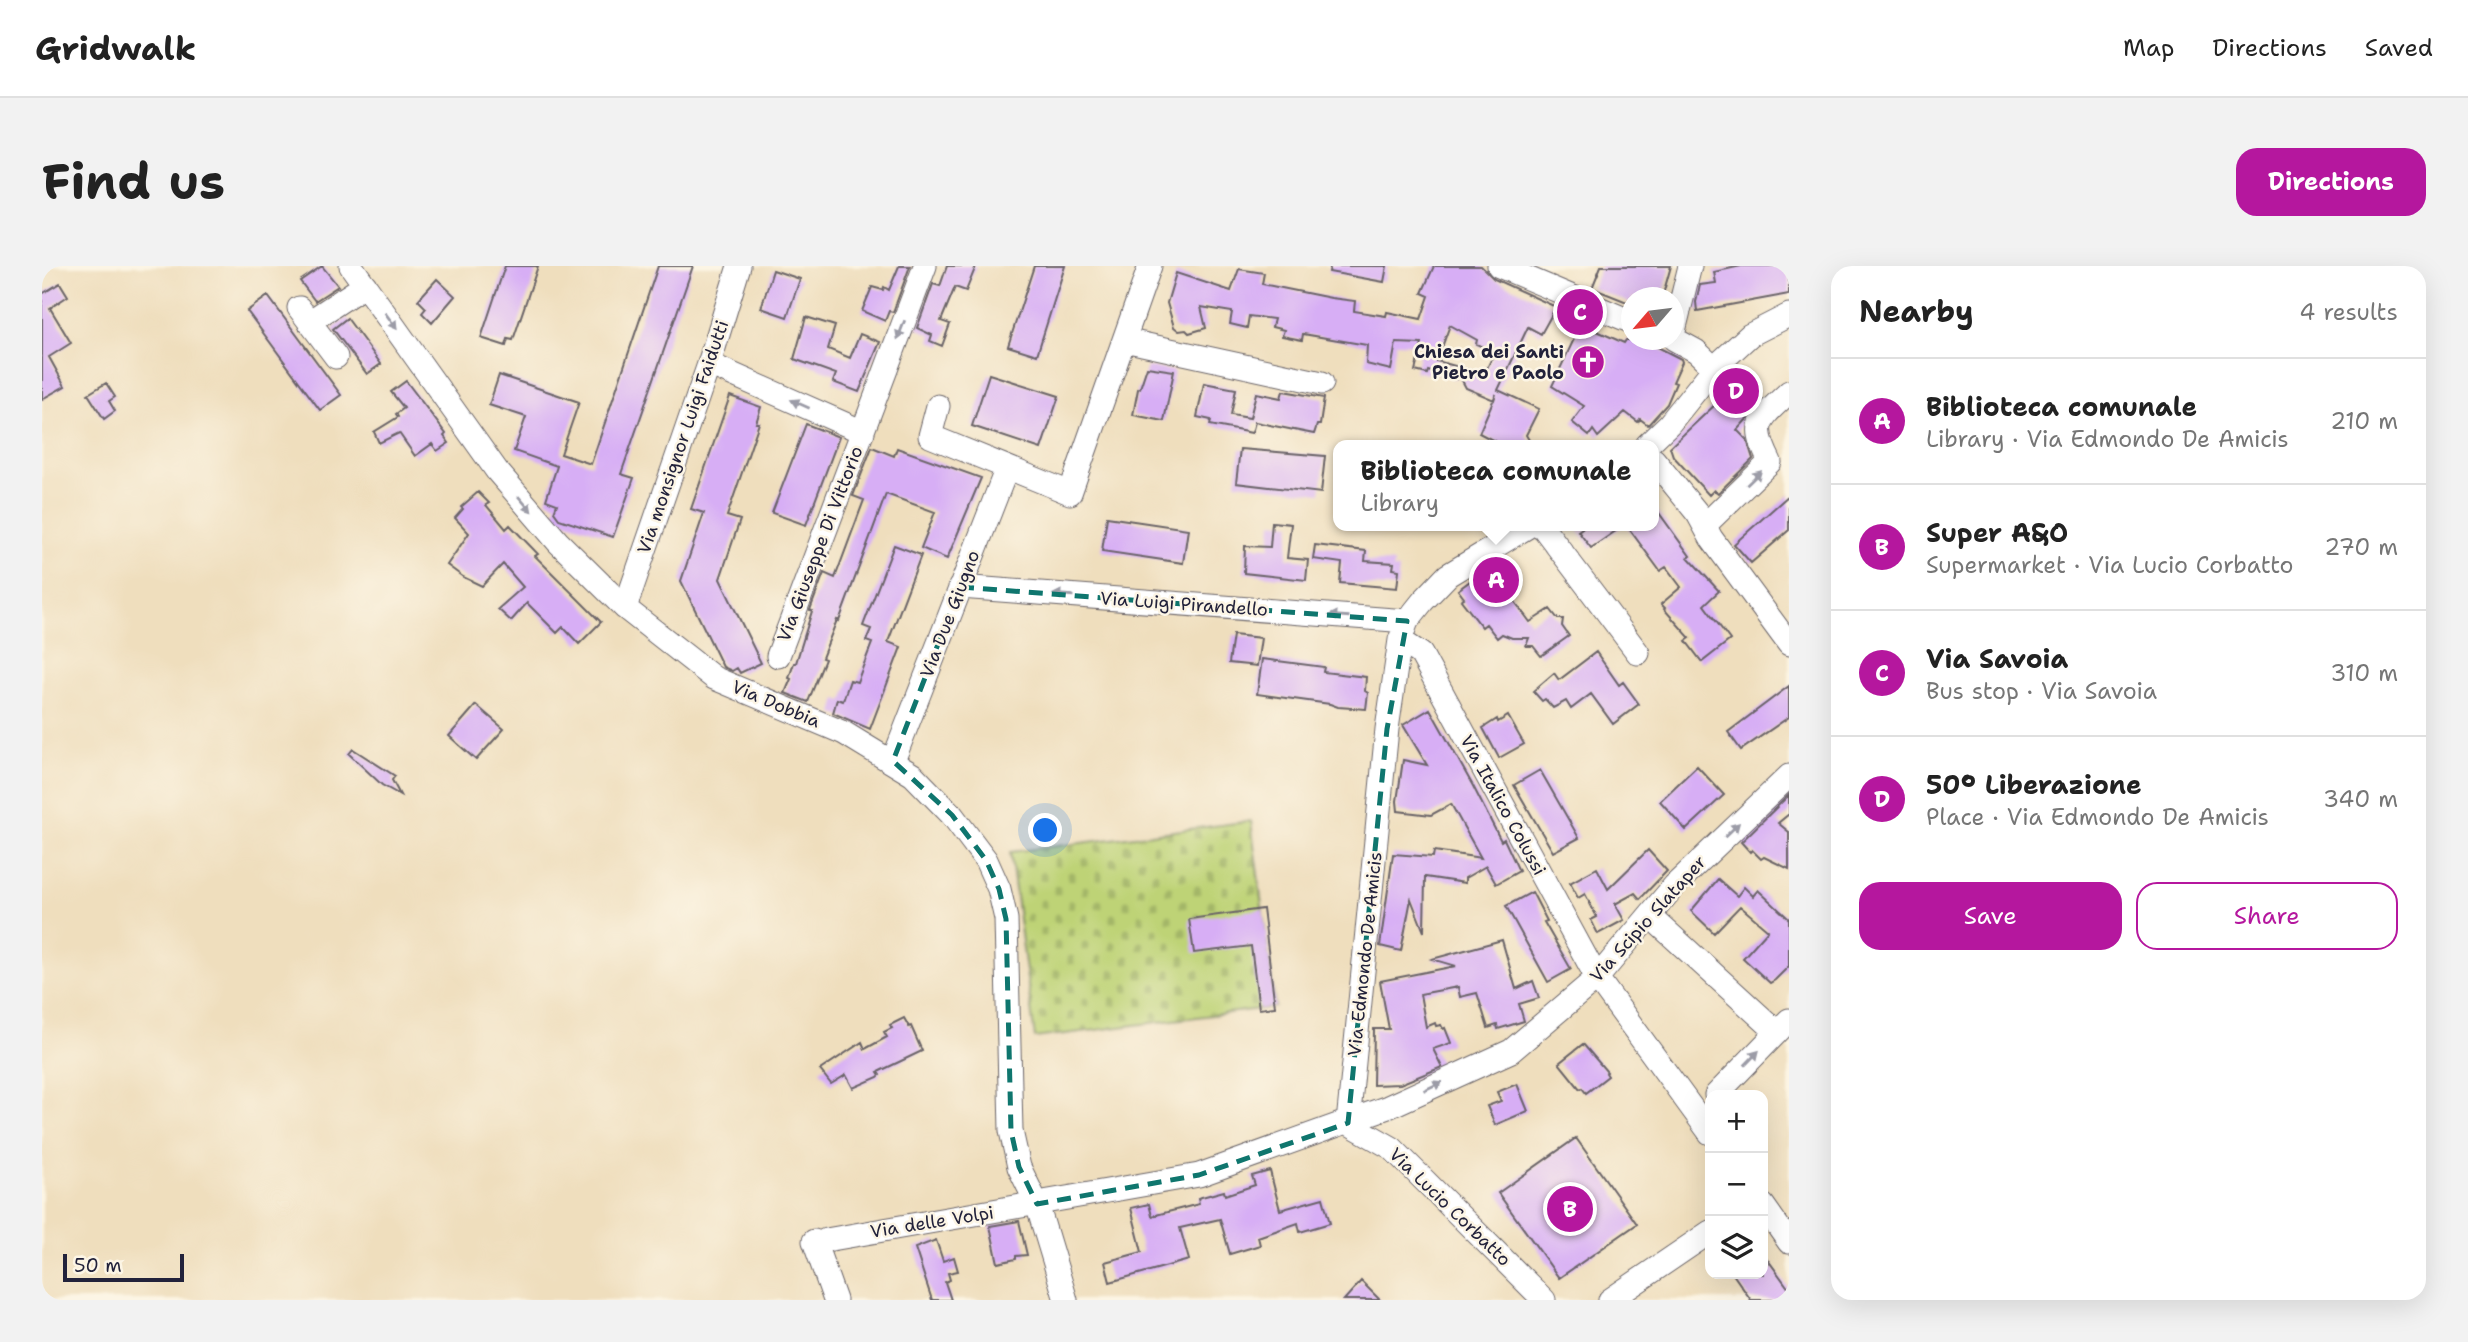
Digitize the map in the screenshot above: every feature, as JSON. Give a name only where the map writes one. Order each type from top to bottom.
[{"type":"street","name":"Via Dobbia","points":[[351,266],[497,471],[558,542],[625,608],[714,678],[844,733],[913,775],[952,815],[986,860],[999,889],[1006,919],[1011,1131],[1019,1167],[1037,1204],[1066,1300]]},
{"type":"street","name":"Via monsignor Luigi Faidutti","points":[[625,608],[709,364],[739,266]]},
{"type":"street","name":"Via Giuseppe Di Vittorio","points":[[778,656],[925,266]]},
{"type":"street","points":[[938,406],[930,436],[1070,493],[1150,266]]},
{"type":"street","points":[[1499,266],[1621,318]]},
{"type":"street","points":[[1684,290],[1690,266]]},
{"type":"street","points":[[336,356],[304,315],[365,285]]},
{"type":"street","points":[[1652,440],[1669,424],[1714,368],[1750,335],[1789,315]]},
{"type":"street","points":[[1124,340],[1322,383]]},
{"type":"street","points":[[1684,344],[1696,351],[1714,368]]},
{"type":"street","name":"Via Giuseppe Di Vittorio","points":[[709,364],[863,432]]},
{"type":"street","points":[[1705,525],[1770,462],[1758,435],[1760,421],[1789,392]]},
{"type":"street","points":[[1659,466],[1698,514],[1711,538],[1789,644]]},
{"type":"street","name":"Via Due Giugno","points":[[892,761],[1007,468]]},
{"type":"street","points":[[1404,631],[1423,601],[1448,575],[1521,531]]},
{"type":"street","points":[[1546,531],[1638,653]]},
{"type":"street","name":"Via Luigi Pirandello","points":[[960,587],[1404,631]]},
{"type":"street","name":"Via Italico Colussi","points":[[1404,631],[1421,654],[1597,978],[1705,1115]]},
{"type":"street","name":"Via Edmondo De Amicis","points":[[1348,1123],[1387,729],[1404,631]]},
{"type":"street","name":"Via Scipio Slataper","points":[[1348,1123],[1511,1051],[1597,978],[1675,885],[1789,776]]},
{"type":"street","points":[[1650,916],[1783,1026],[1721,1090]]},
{"type":"street","points":[[1388,1107],[1392,1148]]},
{"type":"street","points":[[1037,1204],[1199,1175],[1348,1123]]},
{"type":"street","name":"Via Lucio Corbatto","points":[[1348,1123],[1392,1148],[1544,1300]]},
{"type":"street","name":"Via delle Volpi","points":[[835,1300],[820,1240],[1037,1204]]},
{"type":"street","points":[[1768,1212],[1789,1242]]},
{"type":"street","points":[[1610,1300],[1705,1235]]},
{"type":"highlighted area","points":[[960,587],[1407,621],[1387,729],[1348,1123],[1199,1175],[1037,1204],[1019,1167],[1011,1131],[1006,919],[999,889],[986,860],[952,815],[893,761]]},
{"type":"green space","points":[[1251,821],[1275,1007],[1035,1038],[1010,852]]},
{"type":"building","points":[[322,266],[338,286],[315,301],[300,281]]},
{"type":"building","points":[[505,266],[538,266],[513,340],[508,339],[506,346],[481,338]]},
{"type":"building","points":[[658,266],[693,266],[621,474],[634,478],[613,537],[559,519],[554,512],[557,504],[546,500],[557,466],[514,451],[526,417],[489,405],[499,375],[579,402],[561,454],[591,464]]},
{"type":"building","points":[[899,266],[910,266],[893,312],[889,311],[885,321],[862,311],[872,287],[889,290]]},
{"type":"building","points":[[947,266],[976,266],[966,291],[955,287],[941,321],[950,324],[942,346],[930,341],[932,335],[917,328],[933,284],[940,286]]},
{"type":"building","points":[[1034,266],[1065,266],[1037,355],[1008,346]]},
{"type":"building","points":[[1330,266],[1387,266],[1384,282],[1329,272]]},
{"type":"building","points":[[1434,266],[1481,266],[1494,279],[1556,307],[1541,334],[1528,327],[1498,390],[1539,409],[1526,435],[1529,440],[1492,440],[1479,433],[1493,400],[1466,388],[1457,371],[1456,379],[1428,371],[1427,374],[1415,371],[1422,344],[1396,343],[1391,370],[1366,364],[1367,345],[1303,334],[1302,340],[1282,336],[1284,330],[1272,327],[1274,319],[1249,316],[1247,328],[1230,324],[1232,312],[1201,307],[1206,328],[1189,333],[1186,330],[1179,331],[1174,327],[1167,303],[1176,273],[1231,291],[1239,269],[1264,273],[1262,284],[1355,301],[1354,311],[1386,316],[1387,312],[1421,319],[1429,296],[1422,293]],"holes":[[[1450,325],[1477,340],[1476,344],[1495,352],[1484,374],[1437,361]]]},
{"type":"building","points":[[1601,266],[1671,266],[1665,287],[1621,287],[1621,300],[1592,288]]},
{"type":"building","points":[[1741,266],[1789,266],[1789,294],[1697,311],[1700,285],[1716,283],[1714,272]]},
{"type":"building","points":[[773,270],[800,279],[787,317],[761,308]]},
{"type":"building","points":[[437,279],[455,296],[432,323],[422,313],[426,308],[418,300]]},
{"type":"building","points":[[60,283],[68,296],[50,308],[71,343],[49,357],[65,386],[42,399],[42,294]]},
{"type":"building","points":[[268,296],[341,395],[320,410],[247,311]]},
{"type":"building","points":[[806,317],[835,326],[828,349],[850,358],[860,334],[880,342],[859,392],[833,382],[836,374],[794,359]]},
{"type":"building","points":[[347,318],[381,364],[367,374],[333,329]]},
{"type":"building","points":[[1581,324],[1621,342],[1621,350],[1663,350],[1682,362],[1667,404],[1648,425],[1640,419],[1638,422],[1625,412],[1598,437],[1593,430],[1589,436],[1572,422],[1584,406],[1552,386]]},
{"type":"building","points":[[1147,367],[1174,371],[1164,421],[1133,415],[1138,389]]},
{"type":"building","points":[[989,374],[1059,396],[1041,449],[972,426]]},
{"type":"building","points":[[406,381],[446,434],[444,436],[449,443],[437,451],[432,444],[415,456],[399,433],[379,443],[374,432],[398,417],[396,414],[404,408],[391,392]]},
{"type":"building","points":[[106,383],[115,397],[109,401],[115,411],[104,419],[88,394]]},
{"type":"building","points":[[1204,383],[1236,389],[1231,415],[1250,418],[1256,393],[1281,398],[1283,391],[1324,398],[1320,425],[1317,425],[1314,434],[1255,422],[1252,433],[1210,425],[1211,420],[1197,417]]},
{"type":"building","points":[[1733,388],[1744,399],[1737,406],[1748,418],[1737,430],[1747,440],[1753,459],[1718,493],[1714,490],[1709,495],[1673,456],[1670,447]]},
{"type":"building","points":[[730,396],[761,407],[756,423],[759,423],[727,516],[740,520],[720,579],[761,663],[740,673],[737,668],[732,671],[723,667],[681,581],[704,513],[691,509]]},
{"type":"building","points":[[806,424],[839,437],[806,525],[772,513]]},
{"type":"building","points":[[872,447],[894,456],[897,448],[981,478],[947,559],[921,548],[935,512],[886,494],[839,621],[837,620],[822,658],[825,659],[808,702],[785,693],[824,573],[835,578],[864,500],[853,496]]},
{"type":"building","points":[[1240,449],[1325,456],[1321,493],[1236,483]]},
{"type":"building","points":[[478,492],[489,503],[486,505],[506,529],[510,525],[538,554],[535,556],[601,622],[579,644],[563,627],[557,633],[527,603],[511,621],[498,609],[523,587],[503,564],[482,586],[447,565],[469,533],[455,518],[463,509],[461,507]]},
{"type":"building","points":[[1789,495],[1789,530],[1751,563],[1734,544]]},
{"type":"building","points":[[1659,513],[1690,556],[1688,557],[1719,591],[1704,605],[1730,640],[1702,662],[1686,641],[1690,638],[1661,604],[1681,587],[1666,567],[1660,571],[1631,531],[1659,531]]},
{"type":"building","points":[[1107,517],[1188,529],[1183,563],[1102,551]]},
{"type":"building","points":[[1272,522],[1291,524],[1287,558],[1308,560],[1306,580],[1244,573],[1245,546],[1270,547]]},
{"type":"building","points":[[1578,531],[1616,531],[1591,548]]},
{"type":"building","points":[[894,545],[921,555],[888,642],[901,647],[870,729],[833,713],[837,699],[843,701],[850,680],[857,682],[872,643],[866,641],[871,629],[863,626]]},
{"type":"building","points":[[1315,545],[1366,551],[1365,561],[1394,563],[1393,569],[1399,570],[1397,588],[1340,583],[1342,563],[1313,559]]},
{"type":"building","points":[[1489,567],[1530,622],[1550,609],[1558,619],[1563,619],[1562,626],[1569,636],[1541,656],[1533,646],[1526,646],[1529,638],[1512,638],[1502,634],[1497,638],[1486,624],[1482,627],[1461,600],[1464,598],[1458,590]]},
{"type":"building","points":[[1233,635],[1261,638],[1257,666],[1229,663]]},
{"type":"building","points":[[1596,652],[1619,685],[1623,682],[1639,704],[1613,724],[1591,694],[1571,709],[1566,701],[1553,708],[1533,691],[1554,673],[1559,680]]},
{"type":"building","points":[[1262,659],[1324,667],[1323,672],[1366,677],[1366,709],[1257,694]]},
{"type":"building","points":[[1789,686],[1789,717],[1741,750],[1728,732]]},
{"type":"building","points":[[476,705],[504,729],[476,760],[449,736]]},
{"type":"building","points":[[1430,709],[1501,841],[1504,839],[1519,871],[1496,884],[1486,866],[1465,878],[1465,883],[1425,877],[1424,932],[1411,899],[1401,951],[1380,946],[1393,854],[1433,857],[1434,851],[1481,858],[1451,804],[1431,815],[1398,811],[1403,760],[1427,765],[1403,725]]},
{"type":"building","points":[[1508,716],[1524,744],[1499,758],[1483,728]]},
{"type":"building","points":[[353,749],[395,776],[392,780],[400,795],[382,785],[349,754]]},
{"type":"building","points":[[1697,766],[1724,795],[1686,830],[1660,801]]},
{"type":"building","points":[[1540,770],[1579,838],[1553,852],[1514,785]]},
{"type":"building","points":[[1789,795],[1789,814],[1778,823],[1789,832],[1789,869],[1764,857],[1761,859],[1741,842]]},
{"type":"building","points":[[1648,850],[1667,871],[1640,899],[1635,893],[1615,904],[1624,920],[1598,934],[1591,920],[1597,917],[1585,894],[1578,898],[1570,883],[1597,868],[1608,889]]},
{"type":"building","points":[[1718,879],[1737,896],[1744,887],[1753,896],[1758,890],[1789,919],[1789,966],[1770,983],[1743,958],[1768,930],[1740,906],[1714,933],[1691,911]]},
{"type":"building","points":[[1532,892],[1547,921],[1544,922],[1571,969],[1548,982],[1506,906]]},
{"type":"building","points":[[1263,909],[1275,1007],[1259,1009],[1251,946],[1194,953],[1189,919]]},
{"type":"building","points":[[1502,940],[1516,989],[1533,981],[1539,998],[1519,1004],[1524,1021],[1498,1029],[1497,1025],[1488,1028],[1477,993],[1460,997],[1458,987],[1420,994],[1426,1027],[1435,1023],[1436,1026],[1441,1025],[1451,1043],[1433,1049],[1442,1067],[1400,1084],[1373,1085],[1374,1029],[1389,1029],[1380,981],[1456,966],[1432,959]]},
{"type":"building","points":[[904,1018],[909,1027],[911,1026],[922,1051],[878,1072],[878,1077],[853,1088],[846,1075],[831,1084],[820,1070],[862,1042],[865,1049],[887,1037],[884,1032],[892,1028],[890,1025]]},
{"type":"building","points":[[1583,1044],[1608,1076],[1586,1093],[1559,1063]]},
{"type":"building","points":[[1517,1084],[1528,1111],[1495,1125],[1487,1106],[1501,1101],[1497,1092]]},
{"type":"building","points":[[1576,1138],[1637,1224],[1559,1278],[1498,1193]]},
{"type":"building","points":[[1270,1171],[1280,1210],[1323,1198],[1330,1223],[1300,1232],[1298,1223],[1258,1237],[1260,1245],[1230,1254],[1220,1219],[1180,1228],[1189,1260],[1110,1282],[1105,1262],[1142,1252],[1131,1208],[1149,1204],[1152,1216],[1199,1204],[1198,1198],[1224,1191],[1225,1195],[1255,1185],[1252,1176]]},
{"type":"building","points":[[1019,1221],[1027,1255],[998,1263],[990,1226]]},
{"type":"building","points":[[936,1240],[943,1261],[954,1257],[958,1271],[948,1273],[950,1280],[945,1282],[951,1300],[932,1300],[915,1248]]},
{"type":"building","points":[[1768,1260],[1789,1289],[1789,1300],[1751,1300],[1736,1279],[1768,1279]]},
{"type":"building","points":[[1361,1281],[1380,1300],[1344,1300]]},
{"type":"place","name":"Via Savoia","points":[[1580,312]]},
{"type":"place","name":"Chiesa dei Santi Pietro e Paolo","points":[[1588,362]]},
{"type":"place","name":"50° Liberazione","points":[[1736,391]]},
{"type":"place","name":"Biblioteca comunale","points":[[1496,580]]},
{"type":"place","name":"Super A&O","points":[[1570,1209]]}]
